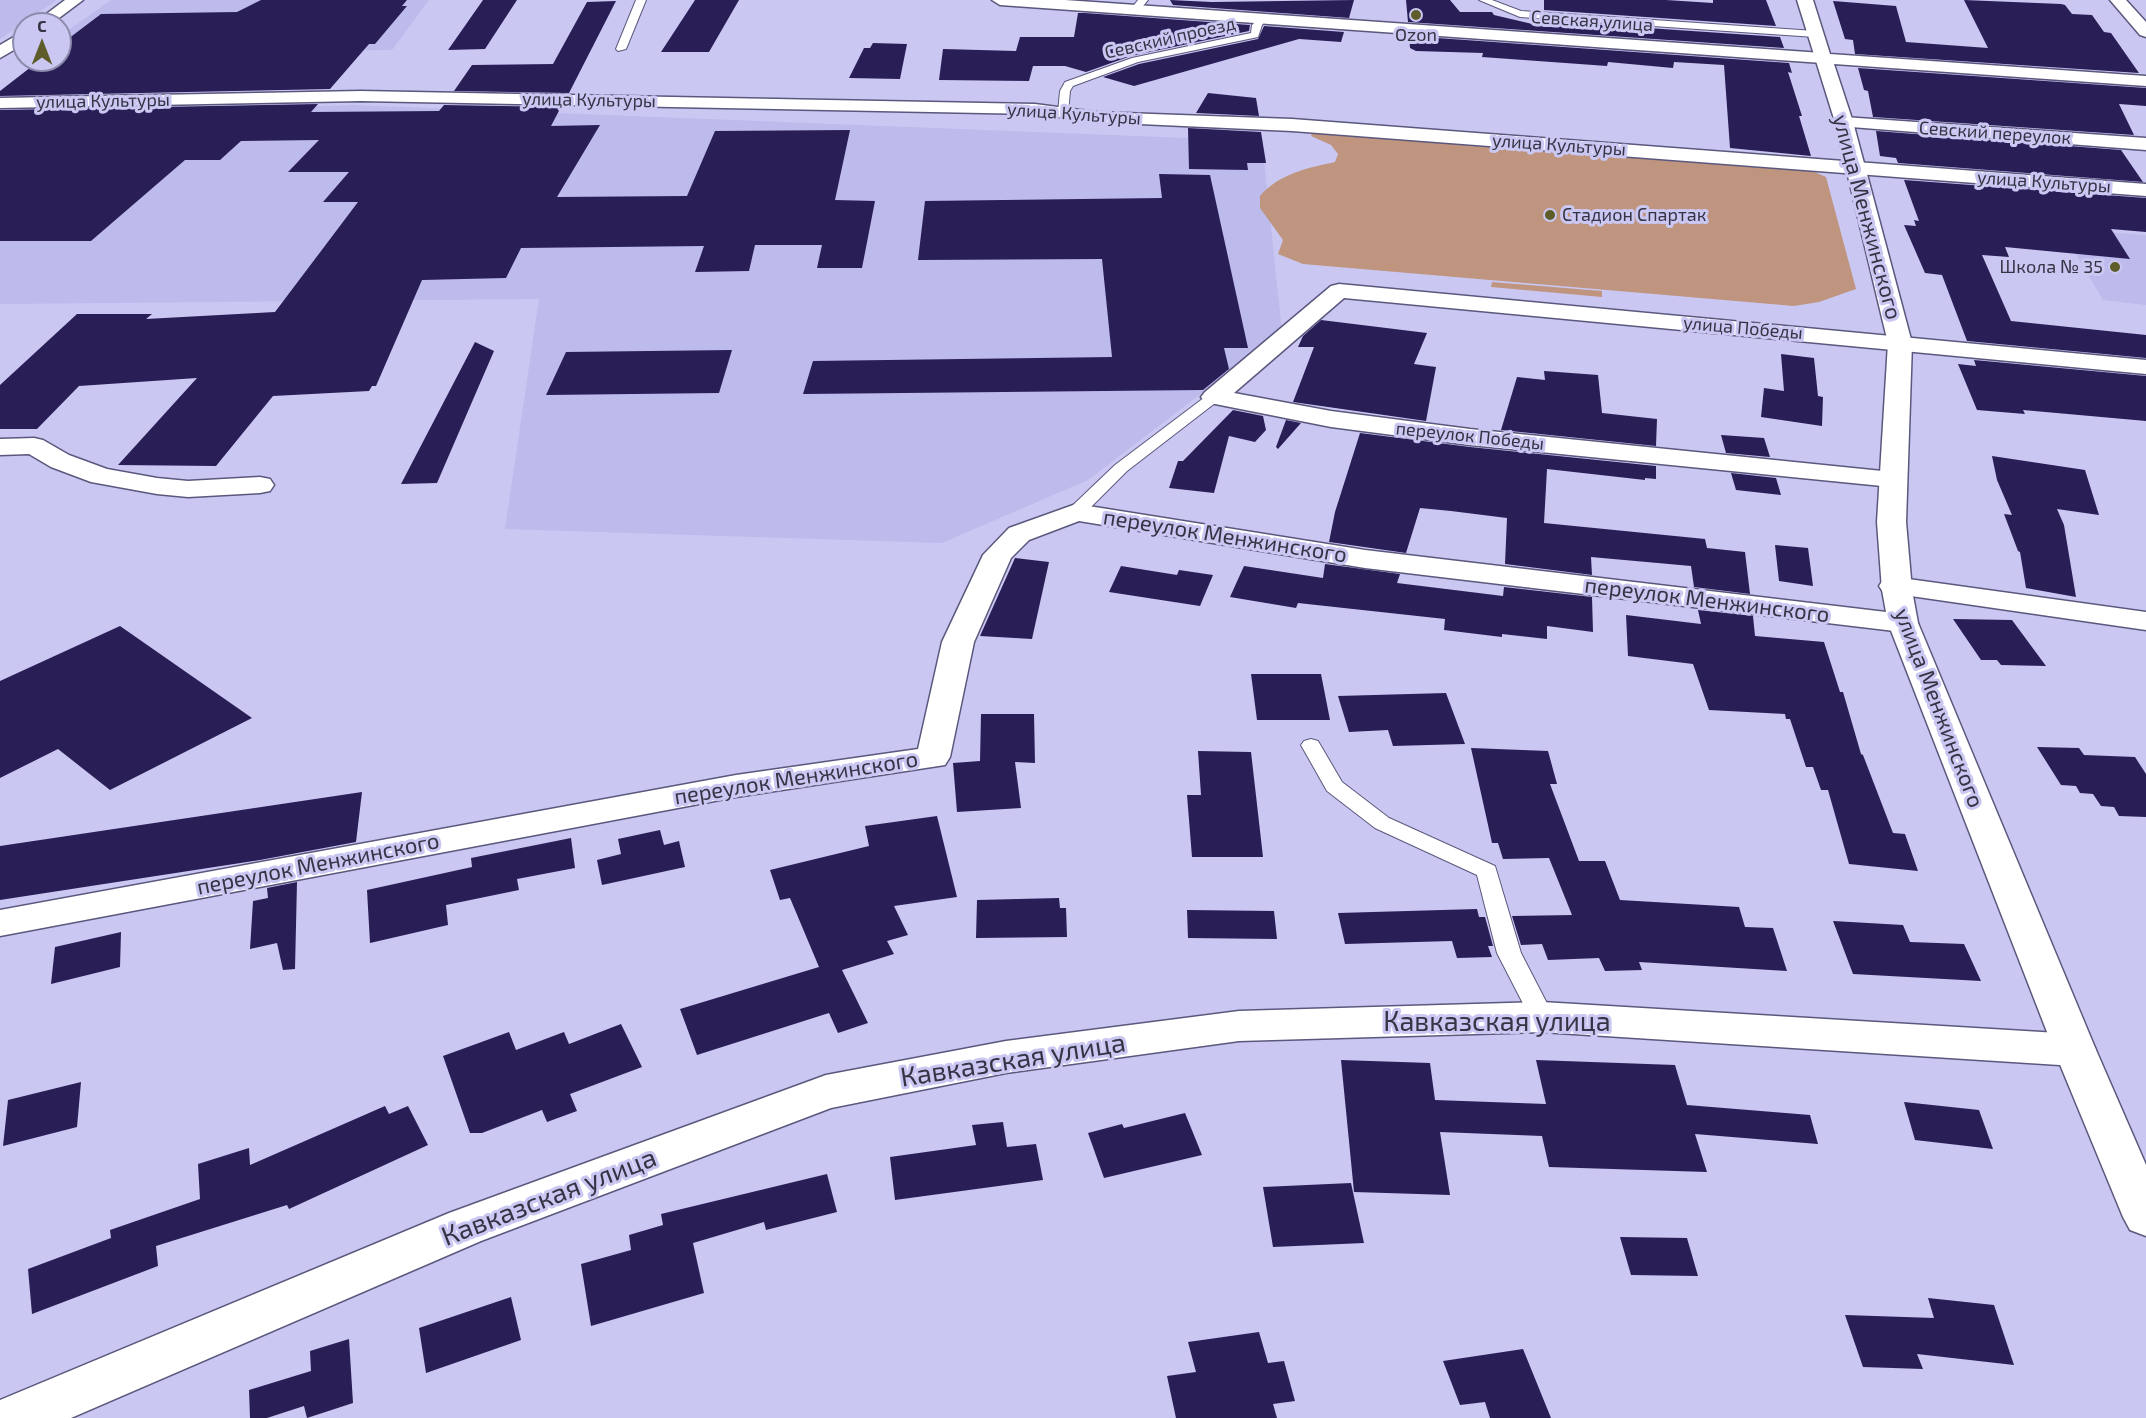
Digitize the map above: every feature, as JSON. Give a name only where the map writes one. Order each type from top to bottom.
[{"type":"street","points":[[58,12],[75,0]]},
{"type":"street","name":"Севская улица","points":[[1000,0],[1140,4],[1263,17],[2146,81]]},
{"type":"street","name":"улица Менжинского","points":[[1805,0],[1844,122],[1900,343],[1892,479],[1894,586],[1903,623],[2074,1050],[2146,1216]]},
{"type":"street","points":[[2118,0],[2146,32]]},
{"type":"street","name":"улица Культуры","points":[[0,103],[360,96],[1035,109],[1096,117],[1292,125],[2146,190]]},
{"type":"street","name":"Севский переулок","points":[[1844,122],[2146,144]]},
{"type":"street","name":"улица Победы","points":[[1214,397],[1339,291],[2146,366]]},
{"type":"street","name":"переулок Победы","points":[[1214,397],[1331,419],[1470,437],[1892,479]]},
{"type":"street","points":[[0,447],[34,447],[60,461],[101,476],[157,486],[188,489],[261,485]]},
{"type":"street","name":"переулок Менжинского","points":[[0,923],[736,786],[933,757],[958,642],[998,555],[1019,534],[1076,512],[1365,559],[1903,623]]},
{"type":"street","points":[[1894,586],[2146,621]]},
{"type":"street","name":"Кавказская улица","points":[[15,1418],[465,1227],[826,1092],[1006,1057],[1239,1026],[1542,1017],[2074,1050]]},
{"type":"lane","points":[[621,49],[641,0]]},
{"type":"lane","points":[[1484,0],[1521,15],[1815,34]]},
{"type":"lane","name":"Севский проезд","points":[[1063,113],[1065,91],[1069,84],[1118,64],[1255,35],[1257,25],[1263,17]]},
{"type":"lane","points":[[1076,512],[1121,468],[1214,397]]},
{"type":"lane","points":[[1311,745],[1334,786],[1382,823],[1486,871],[1509,953],[1542,1017]]},
{"type":"shaded area","points":[[0,0],[57,0],[39,12],[12,12],[12,31],[0,39]]},
{"type":"shaded area","points":[[111,0],[429,0],[392,50],[72,53],[72,28]]},
{"type":"shaded area","points":[[354,105],[1262,141],[1282,332],[1088,480],[942,543],[505,529],[539,299],[0,304],[0,159],[260,108]]},
{"type":"shaded area","name":"Стадион Спартак","points":[[1313,131],[1810,170],[1826,177],[1856,289],[1819,302],[1794,306],[1303,264],[1278,254],[1283,240],[1260,208],[1260,196],[1285,177],[1335,162],[1338,154],[1331,145],[1311,136]]},
{"type":"shaded area","name":"Школа № 35","points":[[2061,229],[2146,235],[2146,305],[2103,300]]},
{"type":"shaded area","name":"Стадион Спартак","points":[[1492,282],[1602,291],[1602,297],[1491,287]]},
{"type":"building","points":[[261,0],[407,0],[402,6],[407,6],[375,44],[369,44],[330,89],[0,96],[0,91],[25,72],[72,72],[72,36],[101,14],[237,12]]},
{"type":"building","points":[[483,0],[517,0],[485,49],[448,50]]},
{"type":"building","points":[[695,0],[739,0],[709,52],[661,52]]},
{"type":"building","points":[[1170,0],[1212,2],[1354,0],[1349,18],[1173,5]]},
{"type":"building","points":[[1406,0],[1450,0],[1460,12],[1492,12],[1494,15],[1545,27],[1545,21],[1780,37],[1784,48],[1408,22]]},
{"type":"building","points":[[1544,0],[1666,0],[1713,3],[1713,0],[1766,0],[1776,26],[1544,10]]},
{"type":"building","points":[[1964,0],[2061,4],[2065,5],[2072,14],[2092,15],[2104,32],[2111,33],[2139,73],[1855,54],[1853,40],[1845,39],[1833,1],[1896,6],[1906,42],[1988,48]]},
{"type":"building","points":[[616,1],[569,93],[454,91],[472,65],[553,64],[587,2]]},
{"type":"building","points":[[1078,13],[1250,25],[1249,31],[1131,56],[1086,72],[1065,66],[1033,66],[1029,81],[939,80],[943,49],[1016,51],[1020,37],[1074,37]]},
{"type":"building","points":[[1264,26],[1344,32],[1341,42],[1299,39],[1134,86],[1103,77],[1139,64],[1258,39]]},
{"type":"building","points":[[1409,36],[1789,63],[1792,73],[1788,72],[1802,116],[1799,116],[1811,156],[1730,148],[1724,65],[1674,62],[1673,68],[1608,62],[1607,66],[1482,57],[1483,53],[1416,51],[1410,48]]},
{"type":"building","points":[[873,43],[907,44],[900,79],[849,78],[864,48],[870,48]]},
{"type":"building","points":[[1858,68],[2146,88],[2146,106],[2119,104],[2134,135],[1873,117],[1868,91],[1864,90]]},
{"type":"building","points":[[1208,93],[1256,98],[1259,116],[1196,113]]},
{"type":"building","points":[[318,104],[311,112],[439,111],[444,105],[561,107],[551,126],[600,125],[557,197],[687,196],[715,131],[850,130],[835,200],[875,201],[862,268],[817,268],[822,245],[755,245],[749,271],[695,272],[704,246],[521,248],[506,278],[422,280],[376,386],[372,386],[369,391],[273,396],[216,466],[118,465],[197,378],[79,386],[37,429],[0,429],[0,385],[77,314],[152,314],[146,319],[275,312],[358,202],[323,202],[349,172],[288,172],[319,140],[241,141],[220,160],[185,160],[91,241],[0,241],[0,110]]},
{"type":"building","points":[[1188,128],[1261,132],[1266,163],[1247,163],[1248,170],[1189,169]]},
{"type":"building","points":[[1876,131],[2121,150],[2143,182],[1898,163],[1896,158],[1880,156]]},
{"type":"building","points":[[1159,174],[1210,175],[1248,348],[1224,348],[1229,369],[1203,390],[803,394],[813,361],[1112,357],[1102,259],[918,260],[925,201],[1162,198]]},
{"type":"building","points":[[1904,180],[2146,198],[2146,232],[2111,229],[2130,259],[2005,247],[2009,257],[1982,255],[2011,321],[2146,335],[2146,358],[1967,341],[1942,275],[1925,273],[1904,225],[1916,226],[1914,220],[1919,221]]},
{"type":"building","points":[[1321,320],[1427,333],[1414,364],[1436,367],[1426,421],[1293,402],[1314,347],[1298,347],[1303,336]]},
{"type":"building","points":[[475,342],[494,351],[437,483],[401,484]]},
{"type":"building","points":[[732,350],[719,393],[546,395],[566,352]]},
{"type":"building","points":[[1781,354],[1814,358],[1818,396],[1823,397],[1822,426],[1761,417],[1764,388],[1784,391]]},
{"type":"building","points":[[1974,360],[2146,376],[2146,421],[2023,410],[2025,414],[1977,410],[1958,364],[1976,366]]},
{"type":"building","points":[[1544,371],[1598,375],[1602,413],[1657,419],[1656,446],[1501,430],[1517,377],[1545,380]]},
{"type":"building","points":[[1233,410],[1263,416],[1266,430],[1255,442],[1229,436],[1214,493],[1169,488],[1178,461],[1183,461]]},
{"type":"building","points":[[1286,420],[1301,423],[1278,449],[1276,447]]},
{"type":"building","points":[[1360,433],[1656,466],[1656,479],[1645,478],[1645,480],[1547,469],[1544,523],[1705,539],[1707,548],[1745,552],[1750,594],[1694,587],[1691,566],[1591,557],[1592,575],[1505,564],[1507,518],[1451,511],[1420,508],[1406,553],[1329,542],[1335,512]]},
{"type":"building","points":[[1721,435],[1764,438],[1770,457],[1726,453]]},
{"type":"building","points":[[1992,456],[2085,470],[2099,515],[2057,509],[2064,525],[2076,597],[2026,588],[2020,552],[2004,514],[2012,515],[1997,480]]},
{"type":"building","points":[[1731,473],[1776,478],[1781,495],[1736,490]]},
{"type":"building","points":[[1775,545],[1808,548],[1813,586],[1779,581]]},
{"type":"building","points":[[1015,558],[1049,562],[1032,639],[980,636]]},
{"type":"building","points":[[1325,564],[1400,574],[1397,583],[1503,596],[1504,587],[1592,597],[1593,632],[1547,626],[1547,639],[1502,634],[1502,637],[1444,630],[1445,619],[1298,603],[1296,608],[1230,597],[1244,566],[1323,578]]},
{"type":"building","points":[[1121,566],[1177,575],[1179,570],[1213,575],[1200,606],[1109,592]]},
{"type":"building","points":[[1698,610],[1753,616],[1755,636],[1824,642],[1840,692],[1843,692],[1861,754],[1893,833],[1905,834],[1918,871],[1849,864],[1828,790],[1821,790],[1813,767],[1806,767],[1790,719],[1786,719],[1785,714],[1709,710],[1693,664],[1628,656],[1626,615],[1701,624]]},
{"type":"building","points":[[1953,619],[2012,620],[2046,666],[2001,665],[1997,660],[1981,660]]},
{"type":"building","points":[[120,626],[252,718],[110,790],[58,749],[0,778],[0,681]]},
{"type":"building","points":[[1251,674],[1321,674],[1330,720],[1257,720]]},
{"type":"building","points":[[1446,693],[1465,744],[1393,746],[1388,730],[1349,732],[1338,696]]},
{"type":"building","points":[[981,714],[1034,714],[1035,763],[1015,762],[1021,808],[957,812],[953,763],[980,761]]},
{"type":"building","points":[[2037,747],[2079,748],[2084,755],[2135,757],[2146,774],[2146,817],[2119,816],[2114,807],[2101,806],[2093,794],[2080,793],[2076,786],[2061,785]]},
{"type":"building","points":[[1471,748],[1548,751],[1557,784],[1550,784],[1579,861],[1605,861],[1620,900],[1739,907],[1745,927],[1773,928],[1787,971],[1639,962],[1642,970],[1605,971],[1599,958],[1548,960],[1542,944],[1521,945],[1512,916],[1572,915],[1549,858],[1503,859],[1498,843],[1492,843]]},
{"type":"building","points":[[1198,751],[1251,752],[1263,857],[1192,857],[1187,795],[1201,795]]},
{"type":"building","points":[[362,792],[356,842],[260,860],[0,900],[0,846]]},
{"type":"building","points":[[937,816],[957,897],[894,906],[908,935],[887,941],[894,954],[842,970],[868,1023],[838,1033],[829,1013],[697,1055],[680,1009],[819,967],[790,898],[780,900],[770,870],[869,846],[865,826]]},
{"type":"building","points":[[660,830],[664,845],[679,841],[685,867],[602,885],[597,860],[621,854],[618,839]]},
{"type":"building","points":[[571,838],[575,868],[517,879],[519,890],[446,905],[448,925],[370,943],[367,890],[472,867],[471,858]]},
{"type":"building","points":[[297,882],[295,969],[283,970],[277,943],[250,949],[253,901],[268,898],[267,888]]},
{"type":"building","points":[[1059,898],[1060,908],[1066,908],[1067,937],[976,938],[977,900]]},
{"type":"building","points":[[1477,909],[1479,917],[1485,917],[1493,946],[1488,946],[1492,957],[1457,958],[1452,941],[1345,944],[1338,913]]},
{"type":"building","points":[[1187,910],[1274,911],[1277,939],[1188,938]]},
{"type":"building","points":[[1833,921],[1903,925],[1910,942],[1964,944],[1981,981],[1853,974]]},
{"type":"building","points":[[121,932],[120,967],[51,984],[55,947]]},
{"type":"building","points":[[621,1024],[642,1067],[570,1094],[577,1111],[547,1122],[542,1110],[482,1133],[470,1133],[443,1056],[509,1032],[516,1050],[564,1032],[569,1044]]},
{"type":"building","points":[[1341,1060],[1430,1063],[1435,1100],[1546,1104],[1536,1060],[1675,1065],[1687,1105],[1810,1115],[1818,1144],[1695,1134],[1707,1172],[1549,1167],[1542,1136],[1440,1132],[1450,1195],[1354,1192]]},
{"type":"building","points":[[81,1082],[77,1127],[3,1146],[8,1100]]},
{"type":"building","points":[[1904,1102],[1979,1110],[1993,1149],[1915,1140]]},
{"type":"building","points":[[385,1106],[389,1114],[408,1106],[428,1145],[289,1209],[287,1205],[156,1246],[158,1266],[32,1314],[28,1269],[111,1238],[110,1230],[200,1199],[198,1164],[249,1148],[250,1165]]},
{"type":"building","points":[[1185,1113],[1202,1155],[1104,1178],[1088,1133],[1122,1124],[1124,1128]]},
{"type":"building","points":[[1003,1122],[1007,1147],[1036,1144],[1043,1180],[895,1200],[890,1157],[976,1145],[972,1125]]},
{"type":"building","points":[[827,1174],[837,1212],[766,1230],[764,1222],[693,1243],[704,1293],[591,1326],[581,1264],[631,1250],[629,1235],[663,1225],[661,1214]]},
{"type":"building","points":[[1351,1183],[1364,1243],[1273,1247],[1263,1187]]},
{"type":"building","points":[[1620,1237],[1687,1238],[1698,1276],[1631,1275]]},
{"type":"building","points":[[511,1297],[521,1340],[426,1373],[419,1328]]},
{"type":"building","points":[[1928,1298],[1994,1305],[2014,1365],[1917,1354],[1923,1369],[1863,1367],[1845,1315],[1934,1318]]},
{"type":"building","points":[[1259,1332],[1268,1363],[1284,1361],[1295,1401],[1273,1404],[1277,1418],[1176,1418],[1167,1376],[1196,1372],[1188,1342]]},
{"type":"building","points":[[349,1339],[353,1403],[307,1418],[304,1406],[267,1418],[250,1418],[249,1390],[311,1371],[310,1351]]},
{"type":"building","points":[[1523,1349],[1551,1418],[1490,1418],[1485,1402],[1460,1405],[1443,1361]]},
{"type":"place","name":"Ozon","points":[[1416,15]]},
{"type":"place","name":"Стадион Спартак","points":[[1550,215]]},
{"type":"place","name":"Школа № 35","points":[[2115,267]]}]
